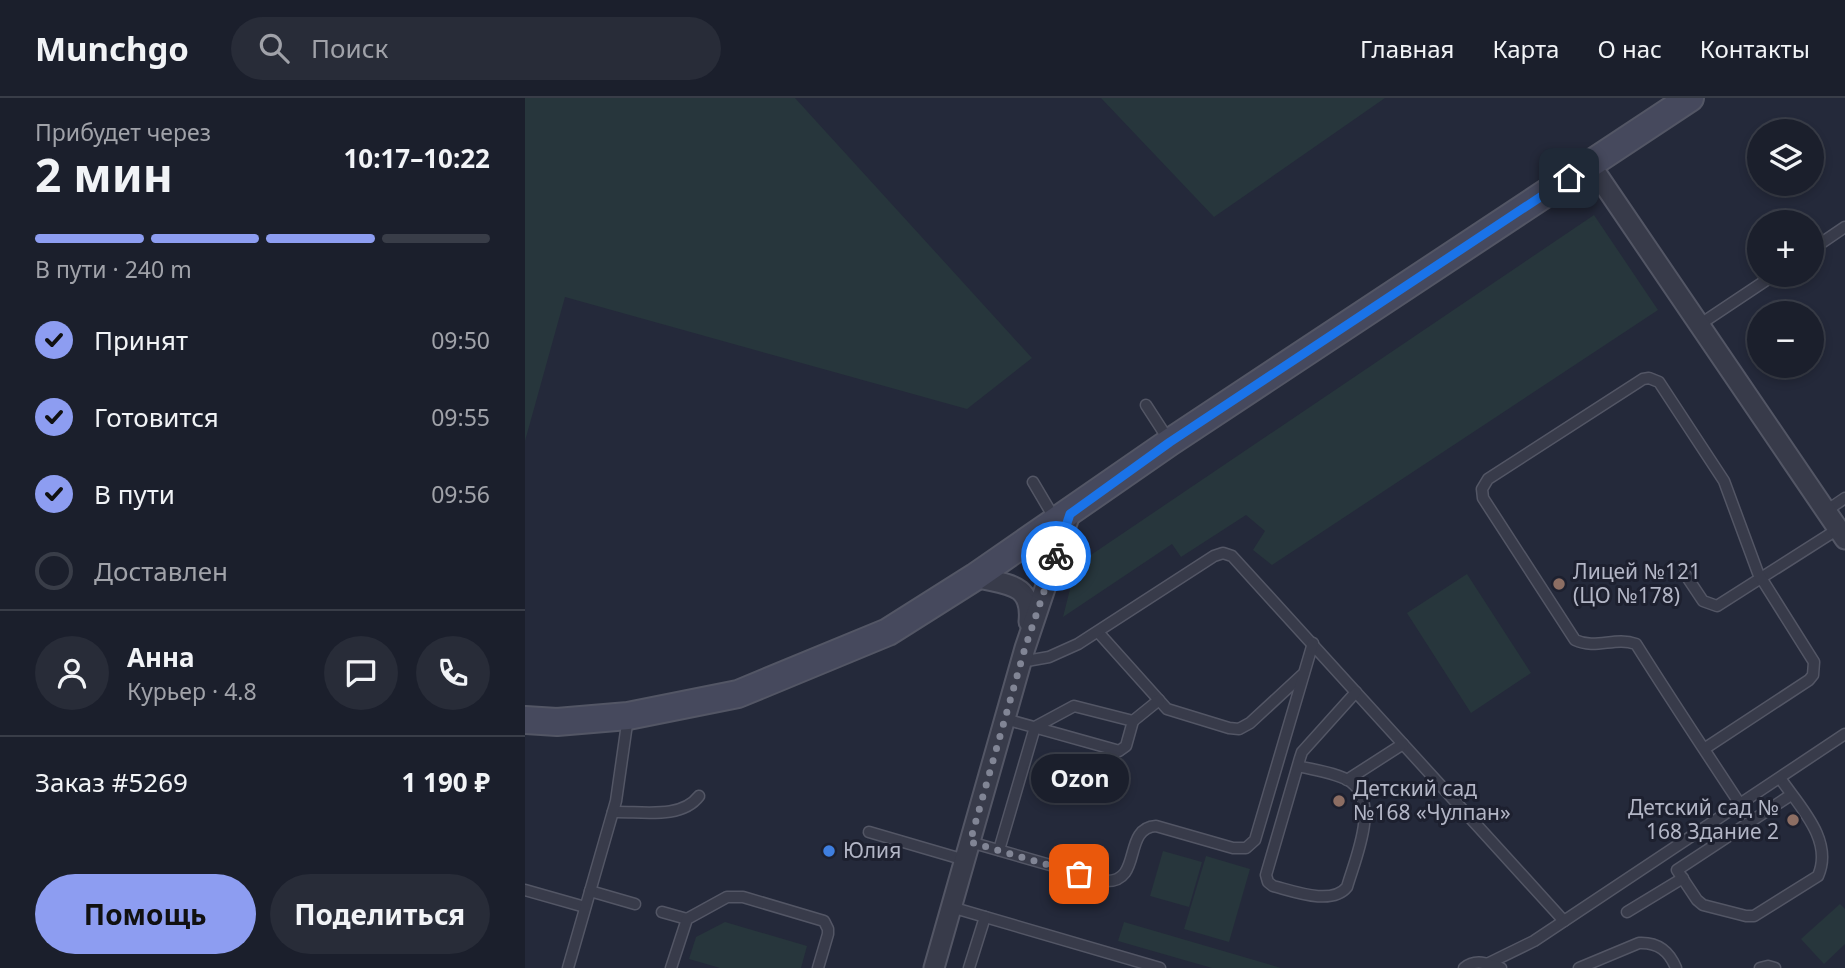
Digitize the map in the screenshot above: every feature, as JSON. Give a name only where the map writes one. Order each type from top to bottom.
[{"type":"main road","points":[[525,720],[557,722],[628,716],[738,694],[888,632],[975,577],[1170,442],[1690,98]]},
{"type":"street","points":[[1590,164],[1842,534]]},
{"type":"street","points":[[934,968],[1063,518]]},
{"type":"street","points":[[975,577],[1020,589],[1026,594],[1030,612],[1023,655]]},
{"type":"lane","points":[[1824,241],[1845,227]]},
{"type":"lane","points":[[1699,325],[1756,287]]},
{"type":"lane","points":[[1704,749],[1809,680],[1813,675],[1814,662],[1762,578],[1749,551],[1724,481],[1659,383],[1643,379],[1488,479],[1484,485],[1483,498],[1575,640],[1587,645],[1622,640],[1636,644],[1704,749],[1740,804]]},
{"type":"lane","points":[[1146,405],[1170,442]]},
{"type":"lane","points":[[1033,482],[1063,518]]},
{"type":"lane","points":[[1826,511],[1845,498]]},
{"type":"lane","points":[[1685,574],[1703,601],[1711,606],[1722,604],[1762,578],[1842,534]]},
{"type":"lane","points":[[1023,655],[1049,657],[1078,645],[1214,556],[1223,554],[1237,559],[1564,921]]},
{"type":"lane","points":[[1098,632],[1167,709],[1229,728],[1239,729],[1250,723],[1304,673]]},
{"type":"lane","points":[[869,832],[968,851],[999,850],[1106,881],[1123,876],[1128,870],[1138,834],[1146,827],[1156,826],[1233,849],[1246,848],[1255,840],[1313,643]]},
{"type":"lane","points":[[1298,766],[1347,780],[1360,795],[1366,821],[1347,887],[1332,898],[1270,884],[1266,875],[1298,766],[1308,744],[1356,692]]},
{"type":"lane","points":[[1005,719],[1119,751],[1126,746],[1133,722],[1159,700]]},
{"type":"lane","points":[[999,850],[1035,727],[1074,706],[1133,722]]},
{"type":"lane","points":[[568,968],[613,812],[628,716]]},
{"type":"lane","points":[[1487,964],[1520,950],[1845,734]]},
{"type":"lane","points":[[1347,780],[1403,744]]},
{"type":"lane","points":[[1666,853],[1703,905],[1750,917],[1760,915],[1818,876],[1823,855],[1821,840],[1780,778]]},
{"type":"lane","points":[[1627,912],[1791,794]]},
{"type":"lane","points":[[613,812],[680,810],[688,807],[699,796]]},
{"type":"lane","points":[[525,890],[585,907]]},
{"type":"lane","points":[[590,891],[635,904]]},
{"type":"lane","points":[[671,968],[687,919],[722,899],[738,896],[820,920],[828,929],[818,968]]},
{"type":"lane","points":[[951,907],[1125,963],[1160,968]]},
{"type":"lane","points":[[661,912],[687,919]]},
{"type":"lane","points":[[969,968],[985,917]]},
{"type":"lane","points":[[1579,968],[1639,943],[1646,943],[1662,948],[1676,968]]},
{"type":"lane","points":[[1464,968],[1475,962],[1501,968]]},
{"type":"lane","points":[[1760,968],[1775,968]]},
{"type":"shaded area","points":[[525,98],[795,98],[1032,358],[967,409],[565,297],[525,441]]},
{"type":"shaded area","points":[[1101,98],[1385,98],[1214,217]]},
{"type":"shaded area","points":[[1594,215],[1658,310],[1272,565],[1253,550],[1265,531],[1246,515],[1181,557],[1172,544],[1063,617],[1076,565]]},
{"type":"shaded area","points":[[1467,574],[1531,673],[1471,713],[1407,613]]},
{"type":"shaded area","points":[[1163,851],[1202,862],[1189,907],[1150,896]]},
{"type":"shaded area","points":[[1206,856],[1250,869],[1229,942],[1184,929]]},
{"type":"shaded area","points":[[1840,904],[1845,909],[1845,944],[1824,964],[1801,939]]},
{"type":"shaded area","points":[[725,922],[807,946],[801,968],[720,968],[689,959],[696,937]]},
{"type":"shaded area","points":[[1124,922],[1281,968],[1212,968],[1118,941]]},
{"type":"way so far","points":[[1056,556],[1025,648],[970,842],[1079,874]]},
{"type":"place","name":"Лицей №121 (ЦО №178)","points":[[1559,584]]},
{"type":"place","name":"Детский сад №168 «Чулпан»","points":[[1339,801]]},
{"type":"place","name":"Детский сад № 168 Здание 2","points":[[1793,820]]},
{"type":"place","name":"Юлия","points":[[829,851]]},
{"type":"place","name":"Ozon","points":[[1079,874]]},
{"type":"route","points":[[1056,556],[1070,514],[1170,442],[1569,178]]}]
